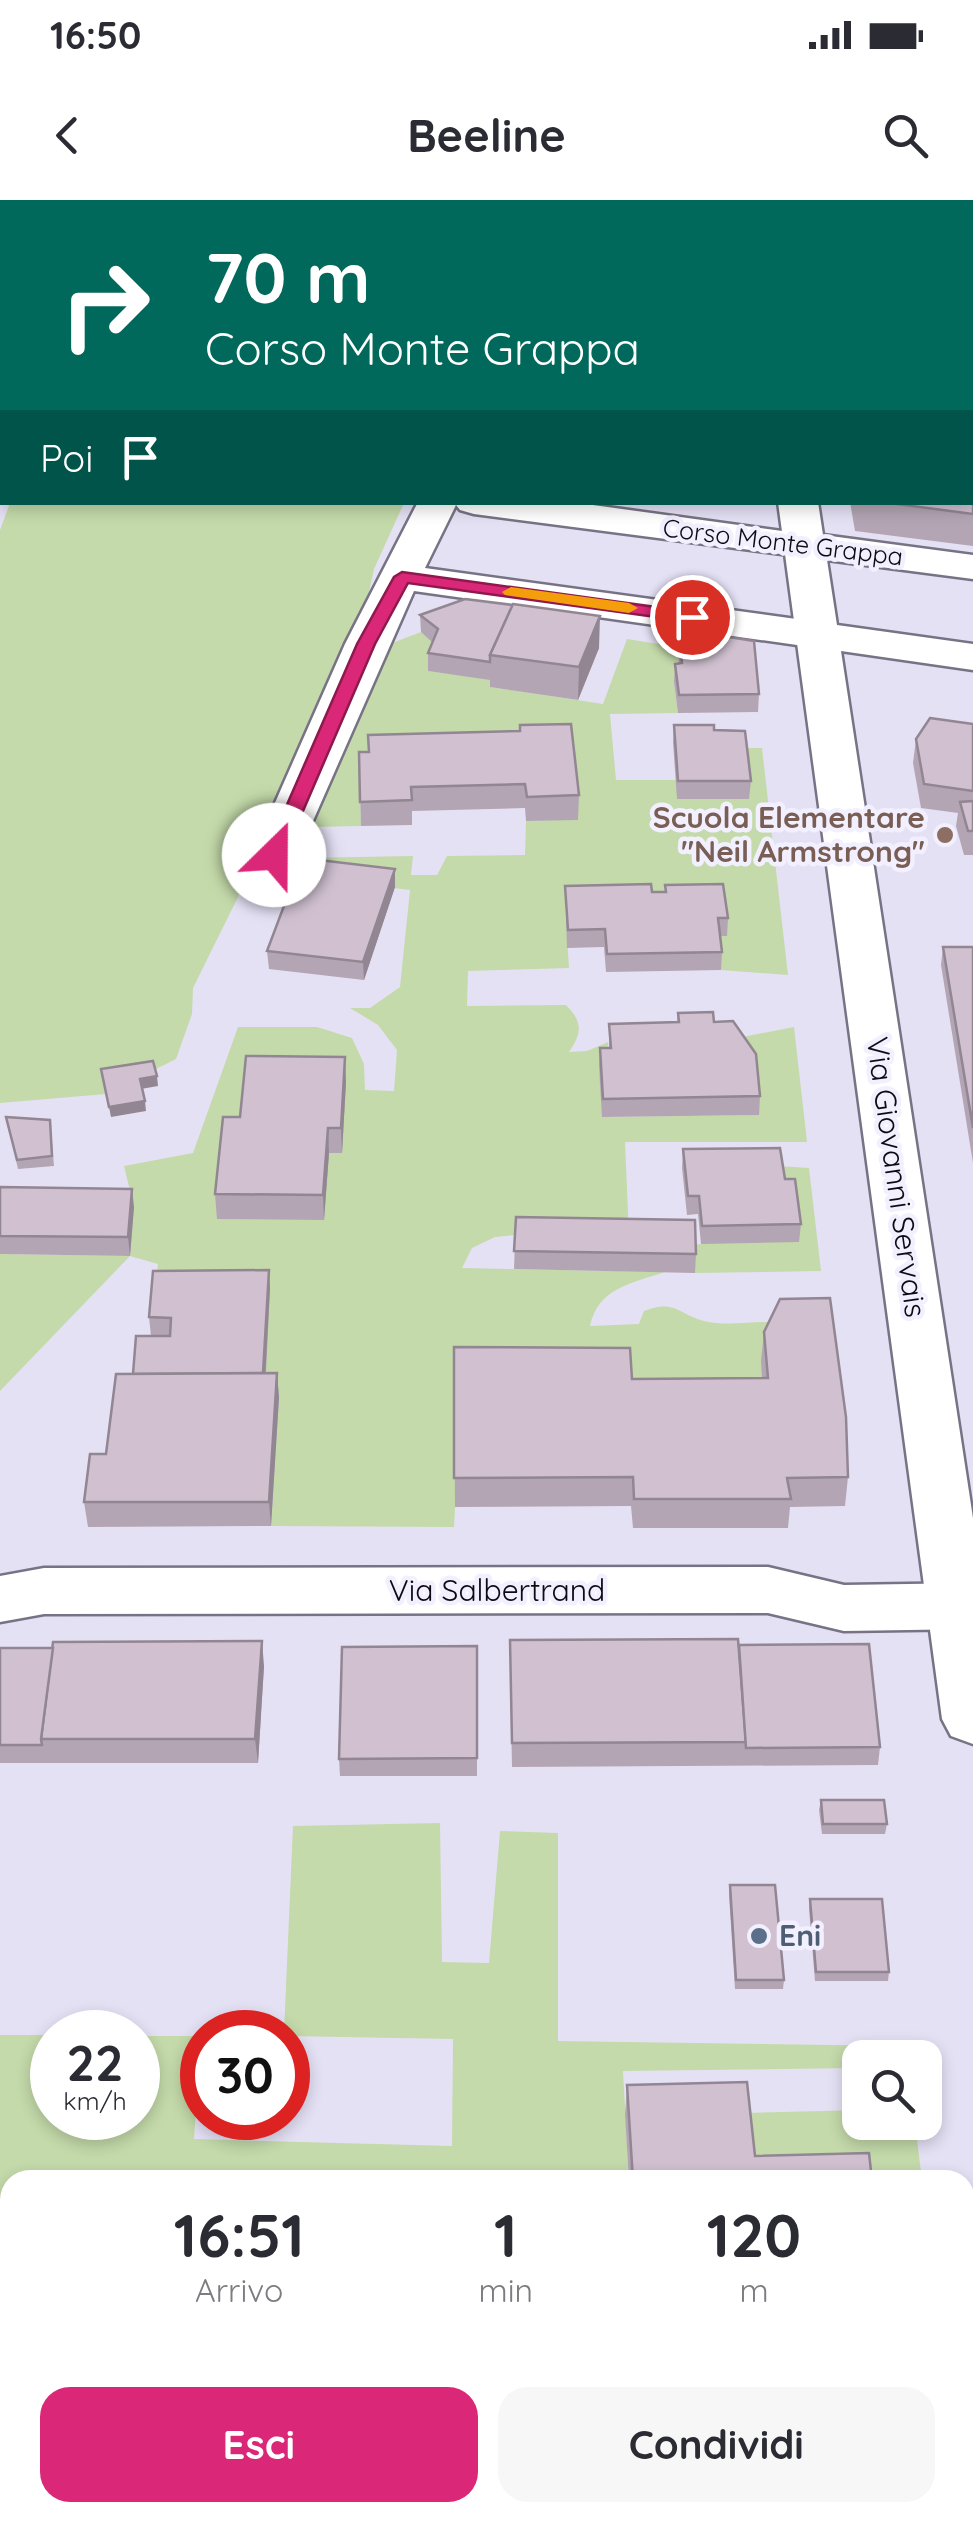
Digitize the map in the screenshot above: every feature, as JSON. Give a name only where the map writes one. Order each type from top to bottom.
[{"type":"street","points":[[274,855],[366,644],[437,505]]},
{"type":"street","name":"Corso Monte Grappa","points":[[497,505],[973,567]]},
{"type":"street","name":"Via Giovanni Servais","points":[[798,505],[965,1606],[973,1719]]},
{"type":"street","points":[[402,577],[973,657]]},
{"type":"street","name":"Via Salbertrand","points":[[10,1596],[768,1590],[844,1608],[965,1606]]},
{"type":"green space","points":[[9,505],[403,505],[374,569],[367,601],[343,645],[314,718],[250,851],[238,897],[193,988],[192,1014],[176,1059],[106,1094],[0,1103],[0,530]]},
{"type":"green space","points":[[421,632],[438,646],[429,671],[493,680],[491,687],[603,704],[627,639],[677,647],[681,681],[674,682],[678,713],[610,714],[616,780],[676,780],[678,799],[744,748],[762,748],[788,975],[721,970],[565,904],[569,968],[468,971],[467,1006],[566,1005],[579,1028],[569,1052],[587,1051],[608,1042],[610,1066],[599,1067],[603,1117],[758,1115],[732,1039],[794,1027],[807,1142],[625,1142],[629,1237],[495,1237],[472,1248],[462,1268],[665,1272],[609,1295],[600,1303],[590,1326],[639,1324],[644,1311],[663,1307],[712,1322],[770,1322],[765,1407],[455,1507],[454,1527],[271,1526],[279,1399],[155,1290],[158,1264],[130,1256],[134,1207],[124,1166],[193,1153],[238,1027],[317,1027],[352,1038],[364,1064],[365,1090],[394,1091],[397,1050],[378,1025],[350,1008],[370,1008],[400,987],[410,890],[294,876],[301,858],[413,856],[411,875],[437,875],[447,856],[525,855],[526,821],[578,819],[570,748],[360,777],[361,826],[313,827],[387,645]]},
{"type":"green space","points":[[778,1166],[809,1168],[821,1271],[695,1273],[694,1245],[701,1244]]},
{"type":"green space","points":[[0,1254],[130,1256],[0,1391]]},
{"type":"green space","points":[[440,1823],[442,1962],[489,1963],[500,1831],[558,1833],[558,2041],[842,2045],[842,2068],[623,2071],[628,2170],[0,2170],[0,2035],[30,2035],[30,2140],[160,2140],[160,2036],[180,2036],[180,2140],[452,2146],[453,2039],[310,2036],[310,2010],[285,2010],[293,1826]]},
{"type":"green space","points":[[842,2110],[842,2140],[917,2140],[921,2170],[750,2170],[744,2113]]},
{"type":"building","points":[[905,505],[973,505],[973,514]]},
{"type":"building","points":[[465,599],[513,605],[490,662],[428,653],[438,629],[420,615]]},
{"type":"building","points":[[513,604],[600,616],[579,667],[490,655]]},
{"type":"building","points":[[678,629],[754,641],[759,694],[679,695],[675,664],[682,663]]},
{"type":"building","points":[[930,718],[973,724],[973,791],[924,784],[916,739]]},
{"type":"building","points":[[571,724],[579,795],[527,797],[525,784],[411,787],[412,800],[360,802],[359,752],[369,752],[368,735],[520,731],[520,725]]},
{"type":"building","points":[[674,725],[714,725],[714,730],[745,731],[751,781],[678,781]]},
{"type":"building","points":[[973,801],[973,831],[968,831],[960,802]]},
{"type":"building","points":[[302,858],[395,869],[363,962],[267,951]]},
{"type":"building","points":[[651,884],[652,892],[666,892],[665,885],[723,884],[728,918],[718,918],[722,952],[607,954],[605,929],[568,930],[565,886]]},
{"type":"building","points":[[943,947],[973,947],[973,1128]]},
{"type":"building","points":[[713,1012],[714,1022],[733,1021],[756,1054],[760,1096],[603,1099],[600,1048],[611,1048],[609,1024],[679,1022],[678,1013]]},
{"type":"building","points":[[246,1056],[345,1057],[341,1128],[328,1128],[323,1195],[215,1194],[223,1117],[240,1117]]},
{"type":"building","points":[[153,1061],[157,1076],[140,1079],[145,1101],[109,1107],[101,1069]]},
{"type":"building","points":[[6,1117],[50,1120],[52,1156],[17,1160]]},
{"type":"building","points":[[780,1148],[785,1179],[795,1179],[801,1224],[702,1226],[699,1196],[688,1196],[683,1149]]},
{"type":"building","points":[[0,1187],[132,1189],[128,1237],[0,1236]]},
{"type":"building","points":[[516,1217],[695,1220],[696,1254],[514,1251]]},
{"type":"building","points":[[269,1270],[263,1373],[133,1374],[136,1336],[170,1336],[171,1318],[149,1317],[153,1271]]},
{"type":"building","points":[[830,1298],[846,1417],[848,1477],[787,1478],[791,1499],[634,1499],[633,1477],[454,1478],[454,1347],[630,1348],[632,1379],[768,1378],[764,1332],[780,1299]]},
{"type":"building","points":[[277,1373],[269,1502],[84,1502],[90,1454],[106,1454],[116,1374]]},
{"type":"building","points":[[738,1639],[746,1742],[512,1743],[510,1640]]},
{"type":"building","points":[[262,1641],[255,1739],[41,1739],[53,1642]]},
{"type":"building","points":[[869,1644],[880,1747],[746,1748],[739,1645]]},
{"type":"building","points":[[477,1646],[477,1758],[339,1759],[342,1647]]},
{"type":"building","points":[[0,1648],[53,1648],[42,1745],[0,1745]]},
{"type":"building","points":[[821,1800],[884,1800],[887,1824],[823,1824]]},
{"type":"building","points":[[730,1885],[775,1885],[784,1980],[736,1980]]},
{"type":"building","points":[[810,1899],[882,1899],[889,1972],[816,1972]]},
{"type":"building","points":[[747,2082],[755,2156],[869,2153],[871,2170],[632,2170],[627,2085]]},
{"type":"slow traffic","points":[[511,592],[629,608]]},
{"type":"place","name":"Scuola Elementare \"Neil Armstrong\"","points":[[945,835]]},
{"type":"place","name":"Eni","points":[[759,1936]]},
{"type":"route","points":[[274,855],[366,644],[402,577],[692,617]]}]
